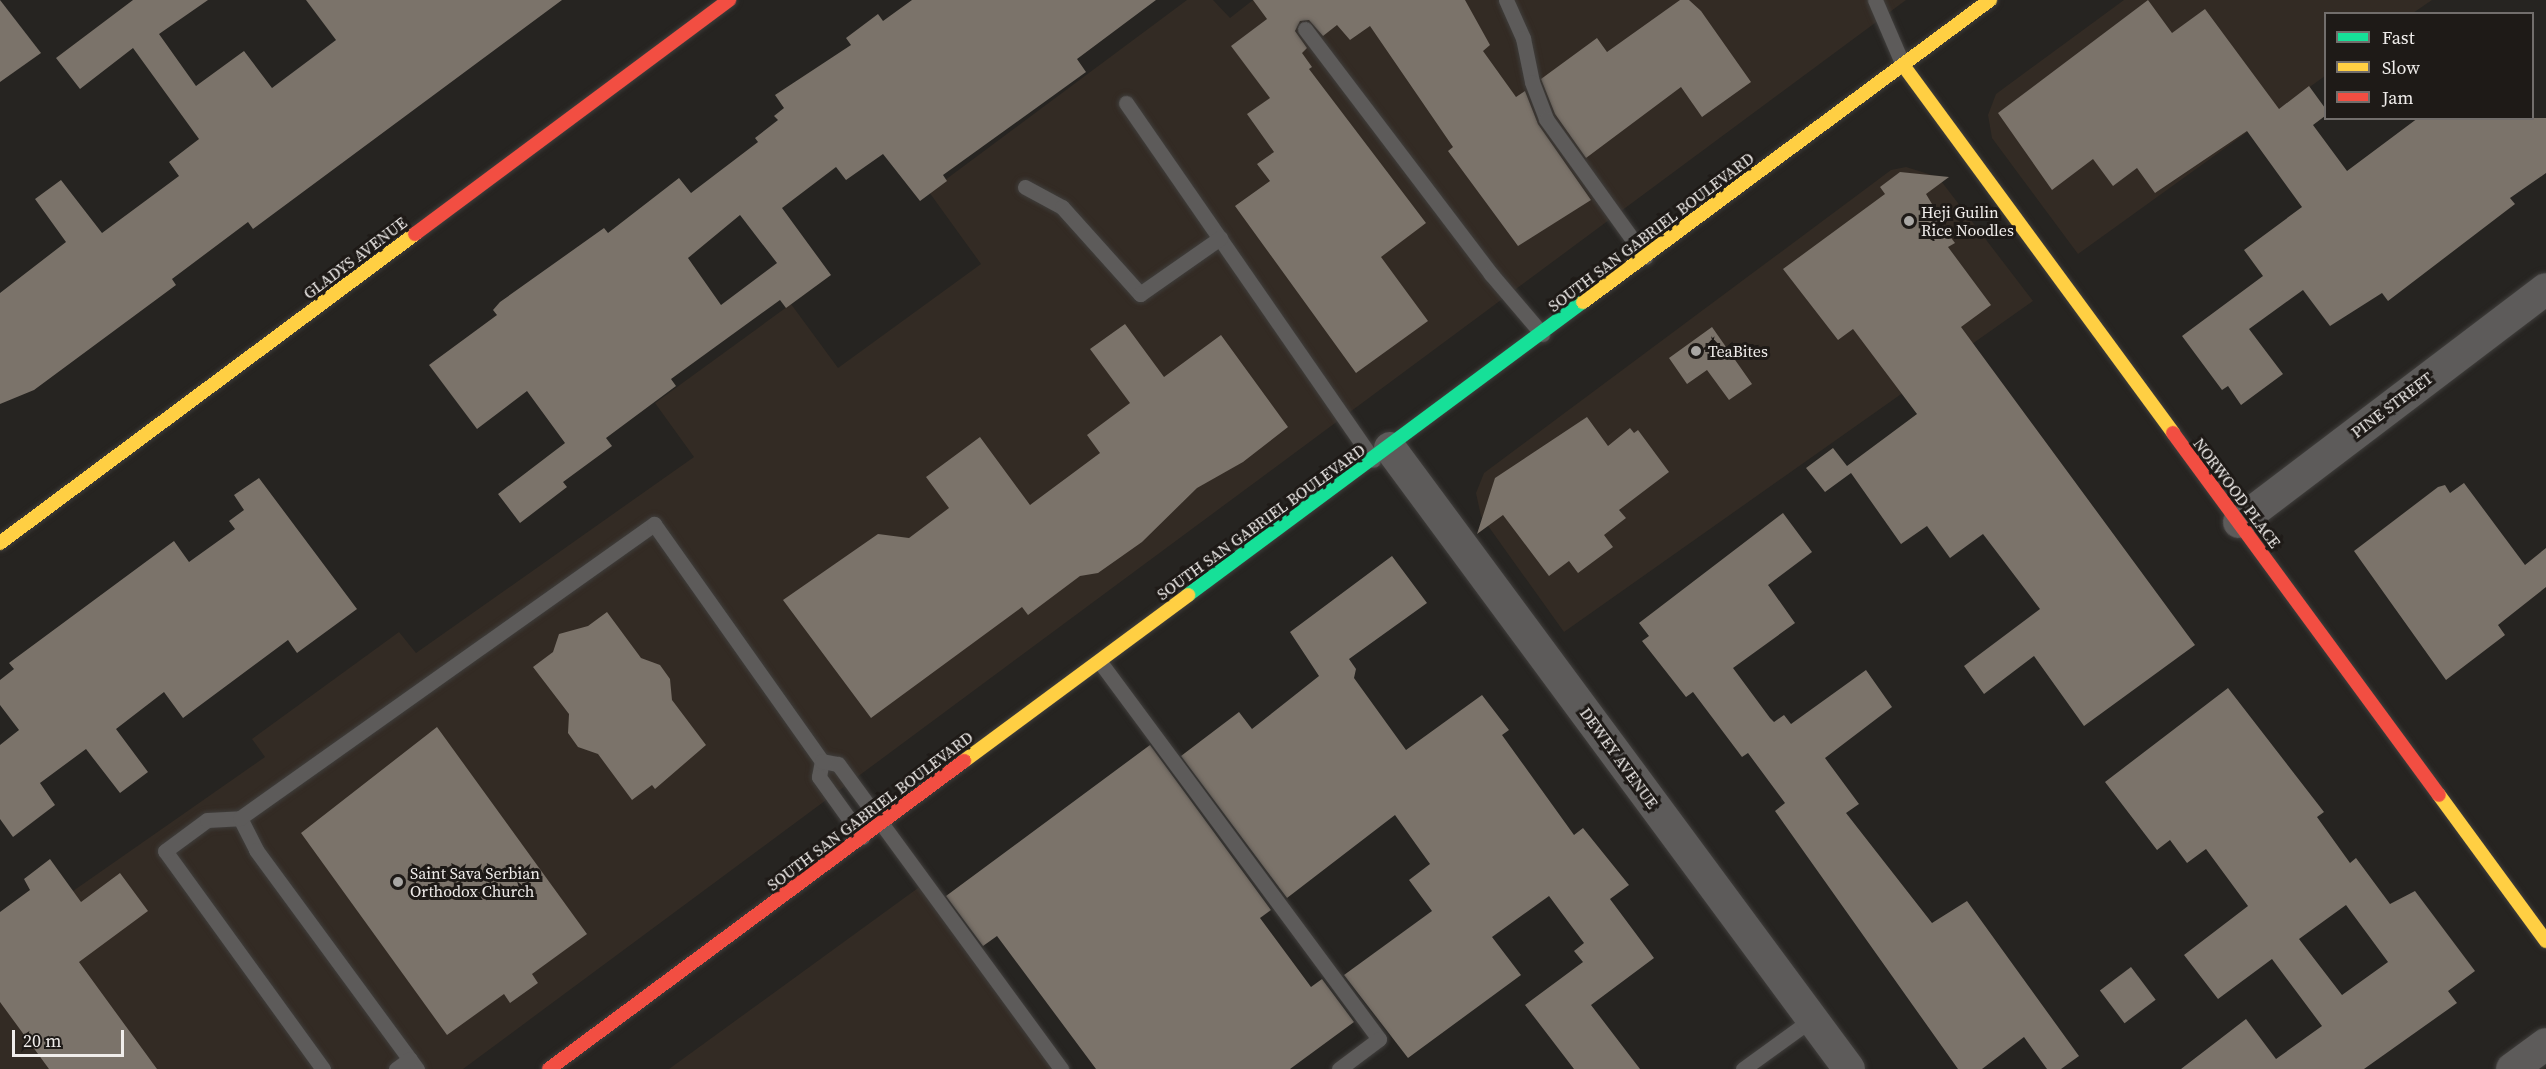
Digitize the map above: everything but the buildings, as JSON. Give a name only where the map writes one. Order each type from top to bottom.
[{"type":"street","name":"GLADYS AVENUE","points":[[0,543],[729,0]]},
{"type":"street","name":"SOUTH SAN GABRIEL BOULEVARD","points":[[549,1069],[1382,454],[1990,0]]},
{"type":"street","name":"NORWOOD PLACE","points":[[1903,65],[2546,941]]},
{"type":"street","name":"PINE STREET","points":[[2239,522],[2546,288]]},
{"type":"street","name":"DEWEY AVENUE","points":[[1382,454],[1849,1069]]},
{"type":"street","points":[[2512,1069],[2546,1044]]},
{"type":"lane","points":[[1506,0],[1546,119],[1645,257]]},
{"type":"lane","points":[[1875,0],[1903,65]]},
{"type":"lane","points":[[1305,29],[1491,274],[1542,334]]},
{"type":"lane","points":[[1126,103],[1220,238],[1382,454]]},
{"type":"lane","points":[[1025,188],[1062,207],[1140,294],[1220,238]]},
{"type":"lane","points":[[323,1069],[165,851],[207,820],[240,818],[654,524],[822,761],[838,764],[1061,1069]]},
{"type":"lane","points":[[1100,662],[1379,1039],[1339,1069]]},
{"type":"lane","points":[[822,761],[819,777],[862,837]]},
{"type":"lane","points":[[240,818],[256,850],[414,1064],[396,1069]]},
{"type":"lane","points":[[1743,1069],[1812,1019]]},
{"type":"shaded area","points":[[1187,0],[1213,0],[1230,18],[1253,0],[1906,0],[463,1069],[0,1069],[0,942],[265,757],[252,739],[399,632],[416,653],[694,457],[655,403],[791,304],[838,368],[981,264],[929,192]]},
{"type":"shaded area","points":[[2124,0],[2432,0],[2414,12],[2324,12],[2324,77],[2078,254],[1992,138],[1988,115],[1996,94]]},
{"type":"shaded area","points":[[1906,167],[1938,177],[2033,301],[1564,632],[1481,516],[1476,493],[1484,473],[1891,170]]},
{"type":"shaded area","points":[[929,880],[1064,1069],[669,1069],[841,944]]},
{"type":"traffic: fast","points":[[1188,595],[1583,302]]},
{"type":"traffic: slow","points":[[1583,302],[1990,0]]},
{"type":"traffic: slow","points":[[1903,65],[2173,433]]},
{"type":"traffic: slow","points":[[0,543],[415,234]]},
{"type":"traffic: slow","points":[[964,761],[1188,595]]},
{"type":"traffic: slow","points":[[2439,795],[2546,941]]},
{"type":"traffic: jam","points":[[415,234],[729,0]]},
{"type":"traffic: jam","points":[[2173,433],[2439,795]]},
{"type":"traffic: jam","points":[[549,1069],[964,761]]},
{"type":"place","name":"Heji Guilin Rice Noodles","points":[[1909,221]]},
{"type":"place","name":"TeaBites","points":[[1696,351]]},
{"type":"place","name":"Saint Sava Serbian Orthodox Church","points":[[398,882]]}]
